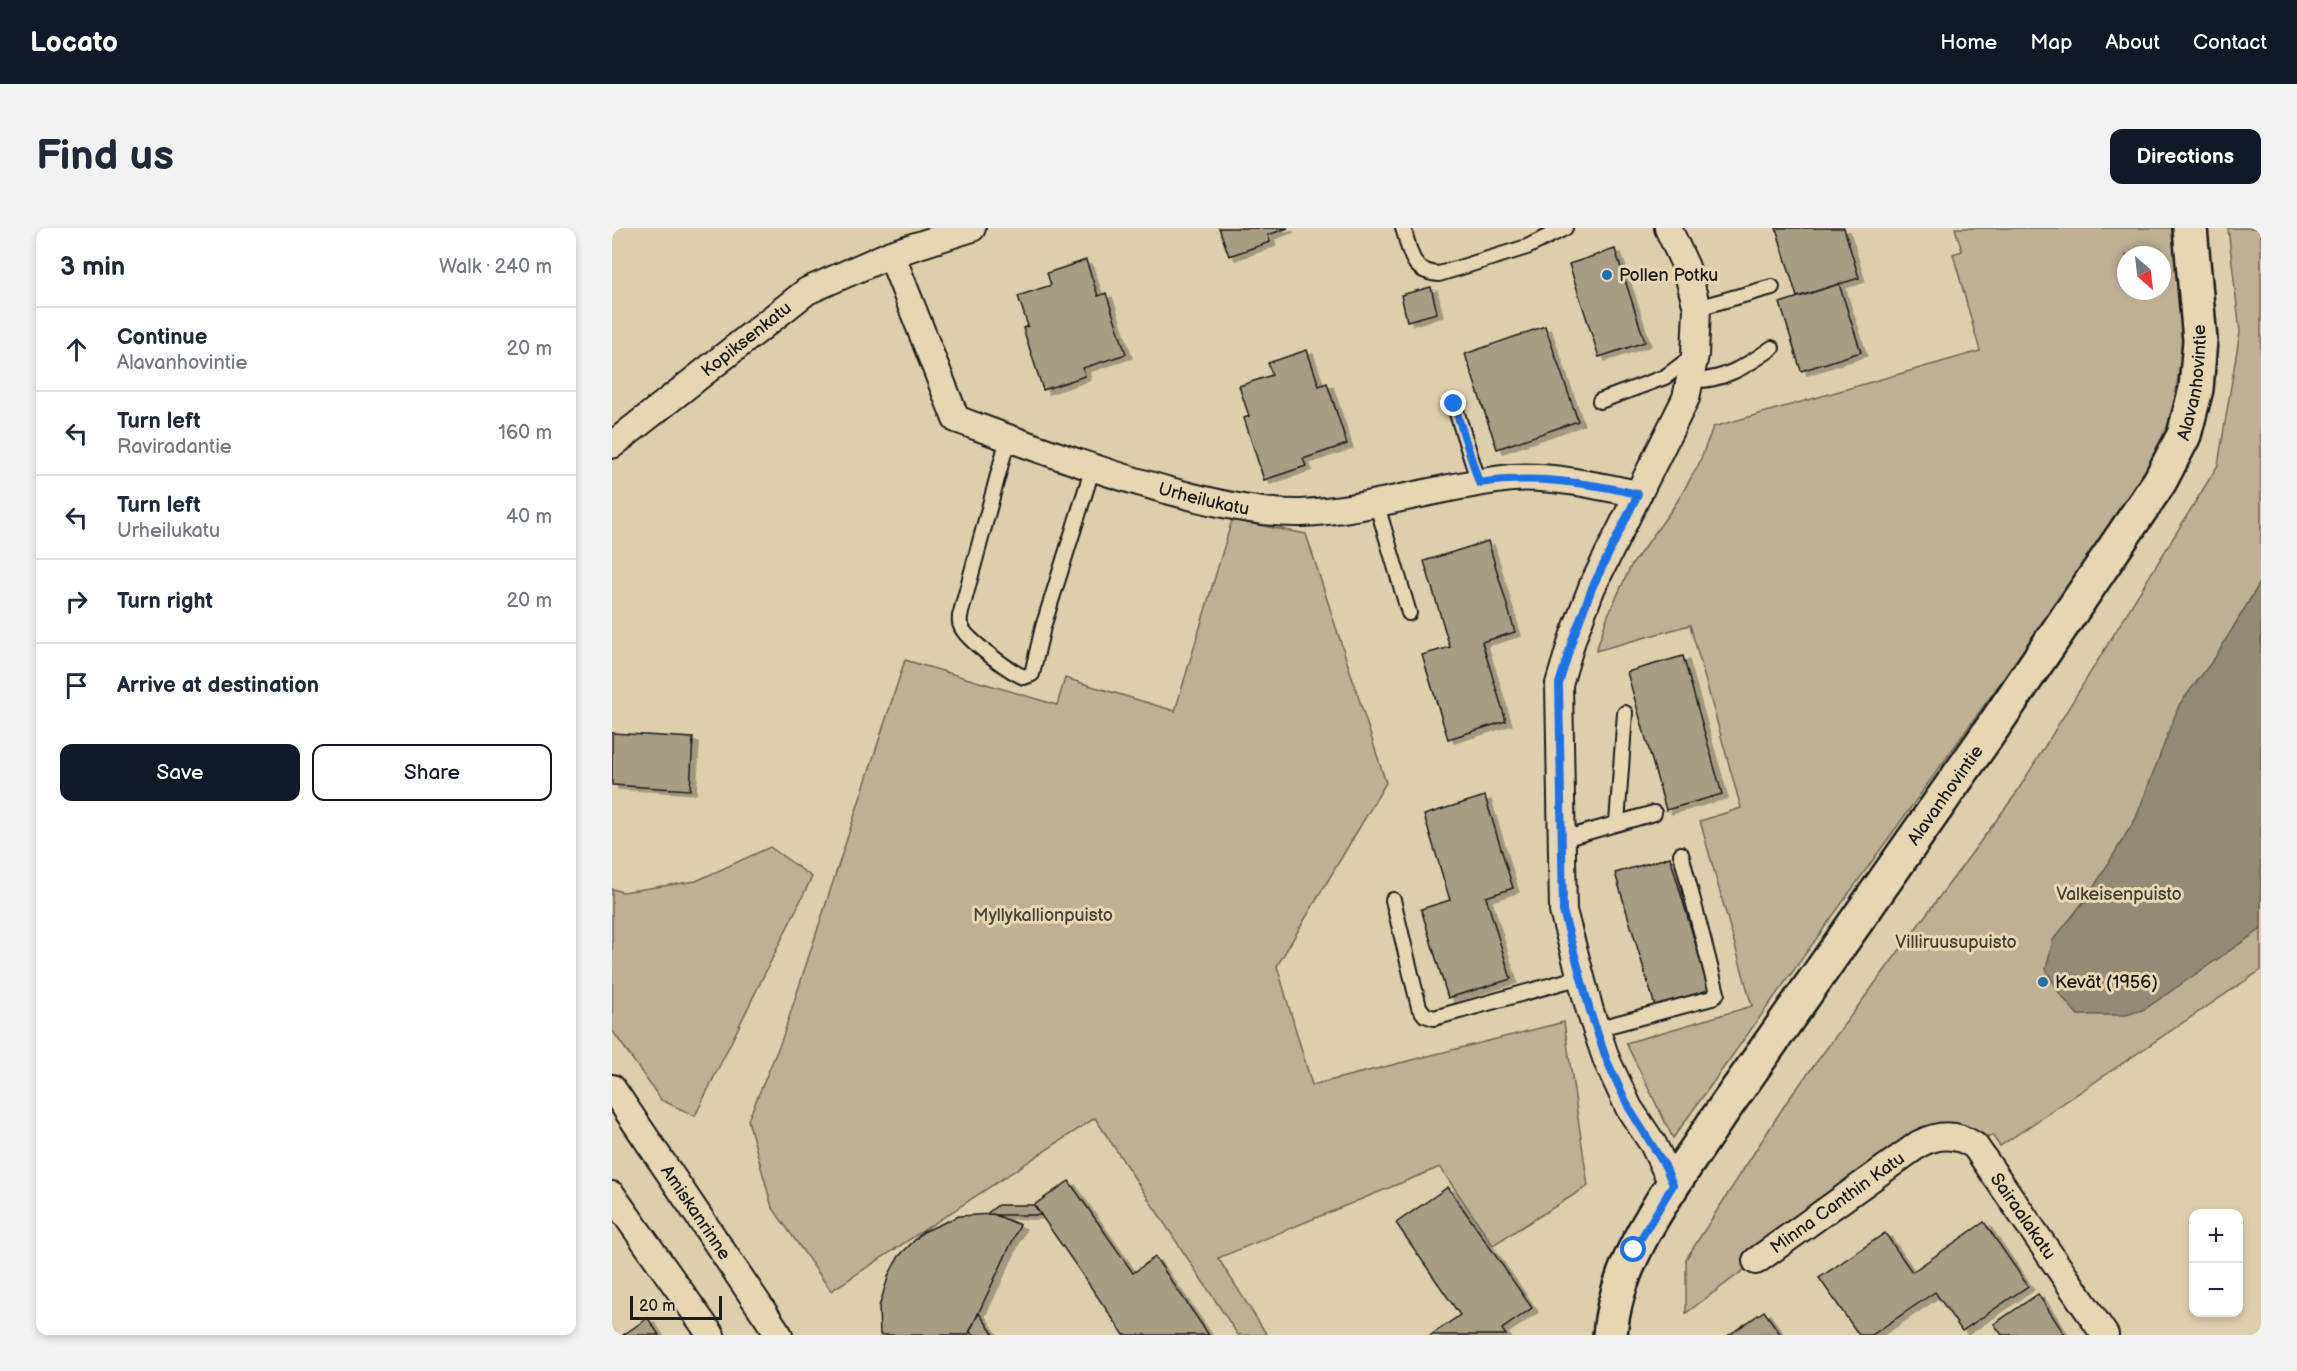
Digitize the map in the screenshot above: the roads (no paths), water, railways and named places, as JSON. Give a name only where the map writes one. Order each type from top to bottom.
[{"type":"main road","name":"Alavanhovintie","points":[[1610,1335],[1619,1288],[1634,1250],[1673,1185],[2160,481],[2184,435],[2196,389],[2200,340],[2190,228]]},
{"type":"street","name":"Kopiksenkatu","points":[[612,445],[807,291],[891,254],[972,228]]},
{"type":"street","points":[[1668,228],[1686,267],[1697,308],[1695,355],[1686,398],[1592,588],[1559,684],[1563,911],[1596,1029],[1629,1108],[1661,1158],[1673,1185]]},
{"type":"street","name":"Urheilukatu","points":[[891,254],[956,419],[1149,486],[1226,505],[1301,513],[1479,483],[1525,479],[1569,482],[1638,494]]},
{"type":"street","name":"Amiskanrinne","points":[[612,1088],[779,1335]]},
{"type":"street","name":"Sairaalakatu","points":[[1919,1144],[1940,1136],[1966,1139],[1975,1146],[2105,1335]]},
{"type":"street","name":"Minna Canthin Katu","points":[[1756,1261],[1919,1144]]},
{"type":"street","points":[[612,1195],[711,1335]]},
{"type":"lane","points":[[1403,228],[1415,265],[1426,273],[1439,274],[1527,247],[1565,228]]},
{"type":"lane","points":[[1697,308],[1772,286]]},
{"type":"lane","points":[[1690,381],[1701,381],[1742,369],[1773,348]]},
{"type":"lane","points":[[1600,401],[1665,377],[1695,355]]},
{"type":"lane","points":[[1454,404],[1479,483]]},
{"type":"lane","points":[[1008,438],[960,616],[961,626],[968,635],[1014,673],[1024,677],[1032,674],[1043,627],[1093,467]]},
{"type":"lane","points":[[1376,502],[1409,613]]},
{"type":"lane","points":[[1617,823],[1625,713]]},
{"type":"lane","points":[[1563,839],[1654,813]]},
{"type":"lane","points":[[1596,1029],[1712,998],[1717,993],[1681,854]]},
{"type":"lane","points":[[1393,900],[1419,1007],[1425,1015],[1434,1018],[1581,977]]},
{"type":"place","name":"Pollen Potku","points":[[1607,275]]},
{"type":"place","name":"Kevät (1956)","points":[[2043,982]]},
{"type":"park label","name":"Valkeisenpuisto","points":[[2119,894]]},
{"type":"park label","name":"Myllykallionpuisto","points":[[1043,915]]},
{"type":"park label","name":"Villiruusupuisto","points":[[1956,942]]}]
